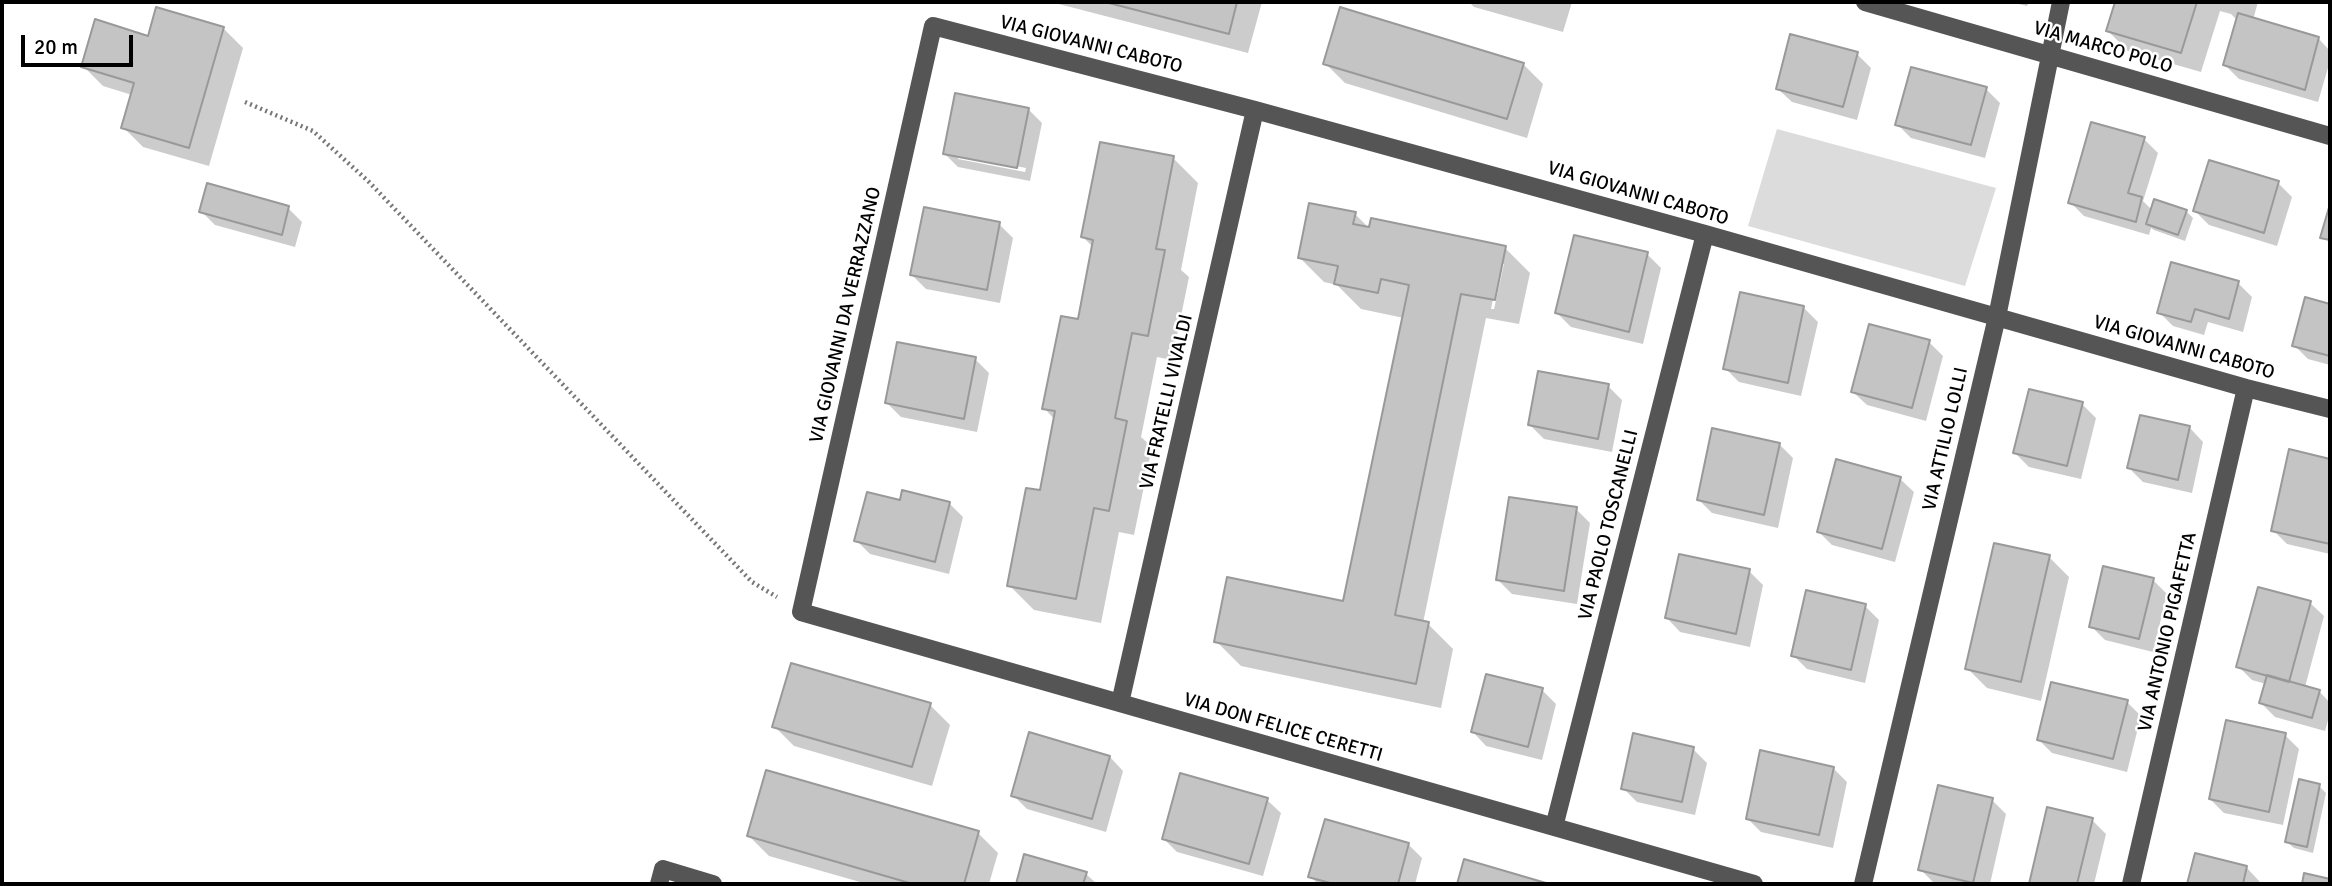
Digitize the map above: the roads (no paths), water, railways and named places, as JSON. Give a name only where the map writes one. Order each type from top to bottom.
[{"type":"street","name":"VIA MARCO POLO","points":[[1865,2],[2330,136]]},
{"type":"street","name":"VIA ATTILIO LOLLI","points":[[1863,884],[1997,317],[2060,2]]},
{"type":"street","name":"VIA GIOVANNI CABOTO","points":[[933,26],[1255,110],[2330,410]]},
{"type":"street","name":"VIA GIOVANNI DA VERRAZZANO","points":[[801,612],[933,26]]},
{"type":"street","name":"VIA FRATELLI VIVALDI","points":[[1120,703],[1255,110]]},
{"type":"street","name":"VIA PAOLO TOSCANELLI","points":[[1554,827],[1705,234]]},
{"type":"street","name":"VIA ANTONIO PIGAFETTA","points":[[2131,884],[2246,388]]},
{"type":"street","name":"VIA DON FELICE CERETTI","points":[[801,612],[1754,884]]},
{"type":"street","points":[[659,884],[663,869],[713,884]]}]
